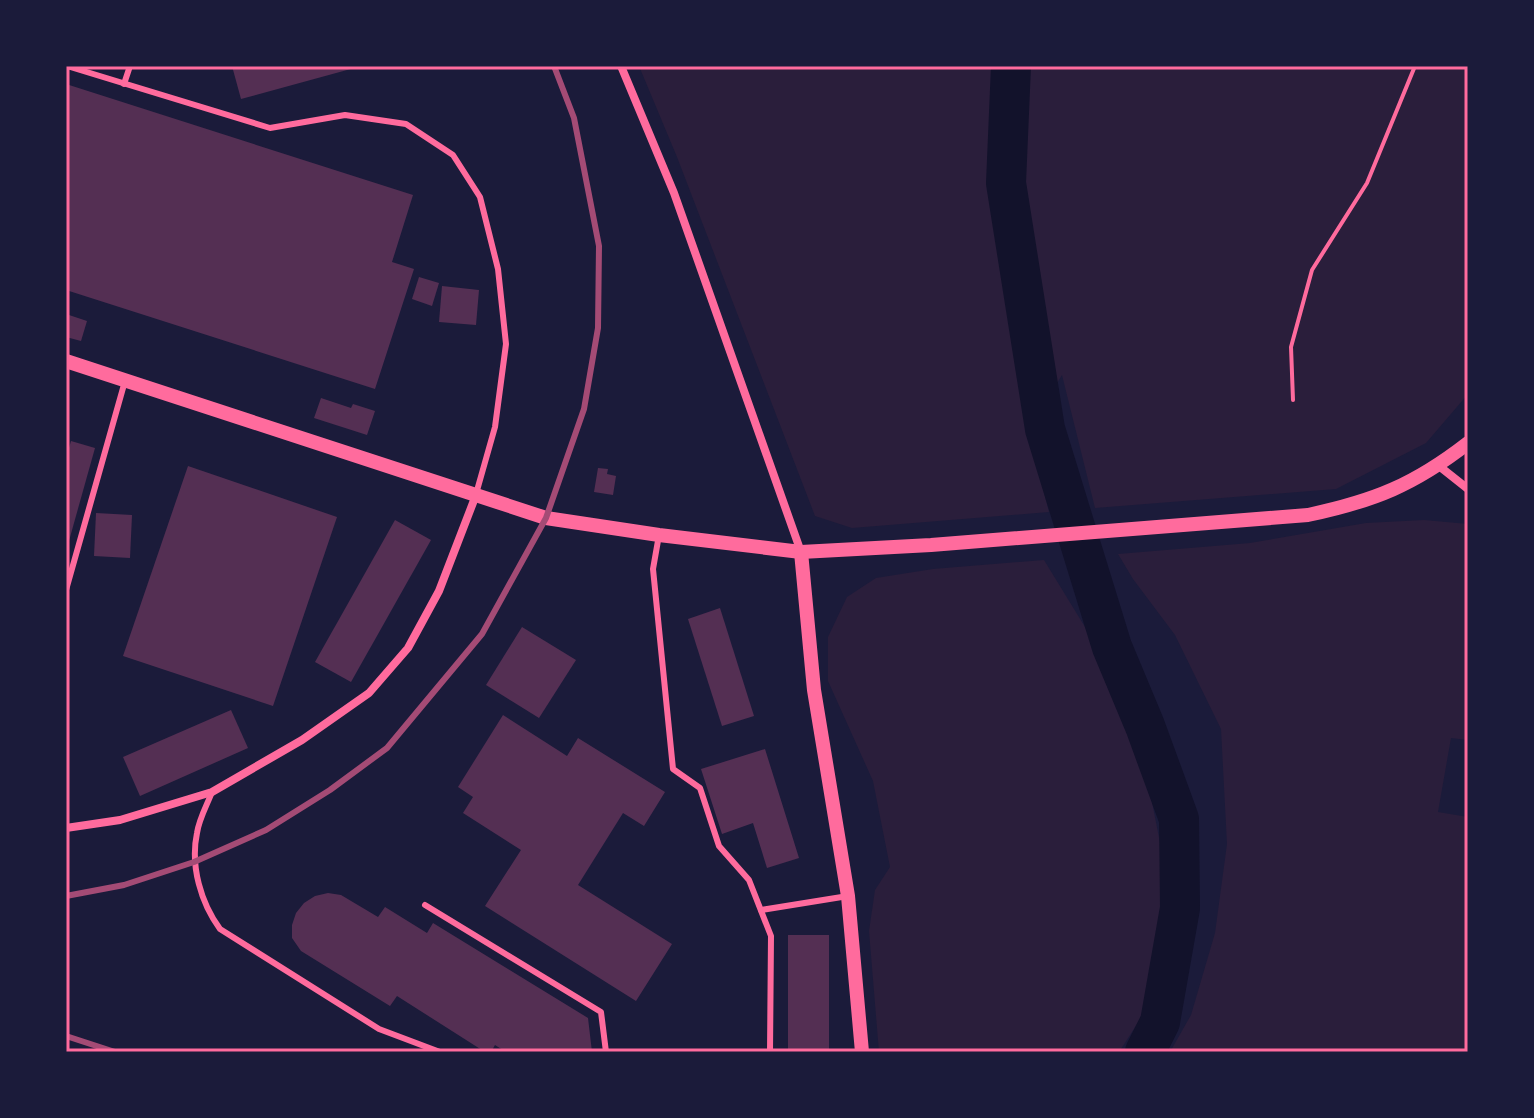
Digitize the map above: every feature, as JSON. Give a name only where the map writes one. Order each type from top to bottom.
[{"type":"street","points":[[621,66],[674,193],[801,552],[814,690],[848,896],[862,1052]]},
{"type":"street","points":[[66,361],[546,518],[801,552],[931,545],[1308,515],[1357,504],[1400,487],[1439,466],[1468,443]]},
{"type":"street","points":[[1439,466],[1468,489]]},
{"type":"street","points":[[66,828],[120,820],[212,792],[302,740],[369,693],[408,648],[439,591],[476,495]]},
{"type":"lane","points":[[67,66],[270,128],[345,115],[406,124],[453,155],[480,197],[498,269],[506,344],[495,427],[476,495]]},
{"type":"lane","points":[[124,84],[130,66]]},
{"type":"lane","points":[[66,590],[125,381]]},
{"type":"lane","points":[[659,535],[653,569],[673,769],[700,788],[719,846],[749,880],[771,936],[770,1052]]},
{"type":"lane","points":[[212,792],[197,832],[194,862],[208,913],[220,929],[379,1029],[440,1052]]},
{"type":"lane","points":[[761,910],[848,896]]},
{"type":"lane","points":[[425,905],[601,1012],[606,1052]]},
{"type":"path","points":[[1293,400],[1291,347],[1312,270],[1367,183],[1415,66]]},
{"type":"shaded area","points":[[639,66],[1468,66],[1468,394],[1426,443],[1336,489],[1095,508],[1062,375],[1028,429],[1049,512],[852,528],[815,516]]},
{"type":"shaded area","points":[[1424,520],[1468,524],[1468,740],[1451,738],[1438,812],[1468,817],[1468,1052],[1170,1052],[1191,1015],[1215,933],[1227,844],[1221,729],[1175,635],[1118,554],[1250,543],[1366,523]]},
{"type":"shaded area","points":[[1044,560],[1085,627],[1147,777],[1168,883],[1145,1012],[1119,1052],[879,1052],[869,931],[875,890],[890,867],[873,781],[828,681],[828,637],[847,597],[876,578],[933,569]]},
{"type":"building","points":[[232,66],[358,66],[358,67],[241,99]]},
{"type":"building","points":[[66,84],[413,195],[392,262],[414,269],[375,389],[66,290]]},
{"type":"building","points":[[419,277],[439,283],[432,306],[412,299]]},
{"type":"building","points":[[442,286],[479,290],[476,325],[439,322]]},
{"type":"building","points":[[66,314],[87,321],[81,341],[66,337]]},
{"type":"building","points":[[321,398],[351,408],[353,404],[375,411],[367,435],[314,418]]},
{"type":"building","points":[[71,441],[95,448],[67,548],[66,458]]},
{"type":"building","points":[[188,466],[337,517],[273,706],[123,656]]},
{"type":"building","points":[[598,468],[608,469],[607,474],[616,476],[613,495],[594,492]]},
{"type":"building","points":[[96,513],[132,515],[130,558],[94,556]]},
{"type":"building","points":[[395,520],[431,540],[351,682],[315,662]]},
{"type":"building","points":[[720,608],[754,716],[722,726],[688,619]]},
{"type":"building","points":[[522,627],[576,660],[539,718],[486,685]]},
{"type":"building","points":[[231,710],[248,748],[140,796],[123,757]]},
{"type":"building","points":[[503,715],[567,756],[578,738],[665,792],[644,826],[623,813],[578,885],[672,944],[636,1001],[485,906],[521,850],[463,813],[473,797],[458,787]]},
{"type":"building","points":[[765,749],[799,858],[767,868],[753,823],[722,834],[701,769]]},
{"type":"building","points":[[328,893],[341,895],[378,917],[385,907],[427,933],[433,923],[588,1018],[592,1052],[506,1052],[495,1045],[491,1052],[485,1052],[397,996],[390,1006],[301,951],[292,938],[296,913],[304,903]]},
{"type":"building","points":[[788,935],[829,935],[829,1052],[788,1052]]},
{"type":"waterway","points":[[1011,66],[1006,183],[1045,429],[1112,647],[1179,819],[1180,908],[1160,1022],[1145,1052]]},
{"type":"railway","points":[[66,896],[124,885],[194,862],[266,830],[330,790],[387,748],[482,634],[546,518],[584,409],[598,328],[599,246],[574,118],[554,66]]},
{"type":"railway","points":[[66,1036],[115,1052]]}]
